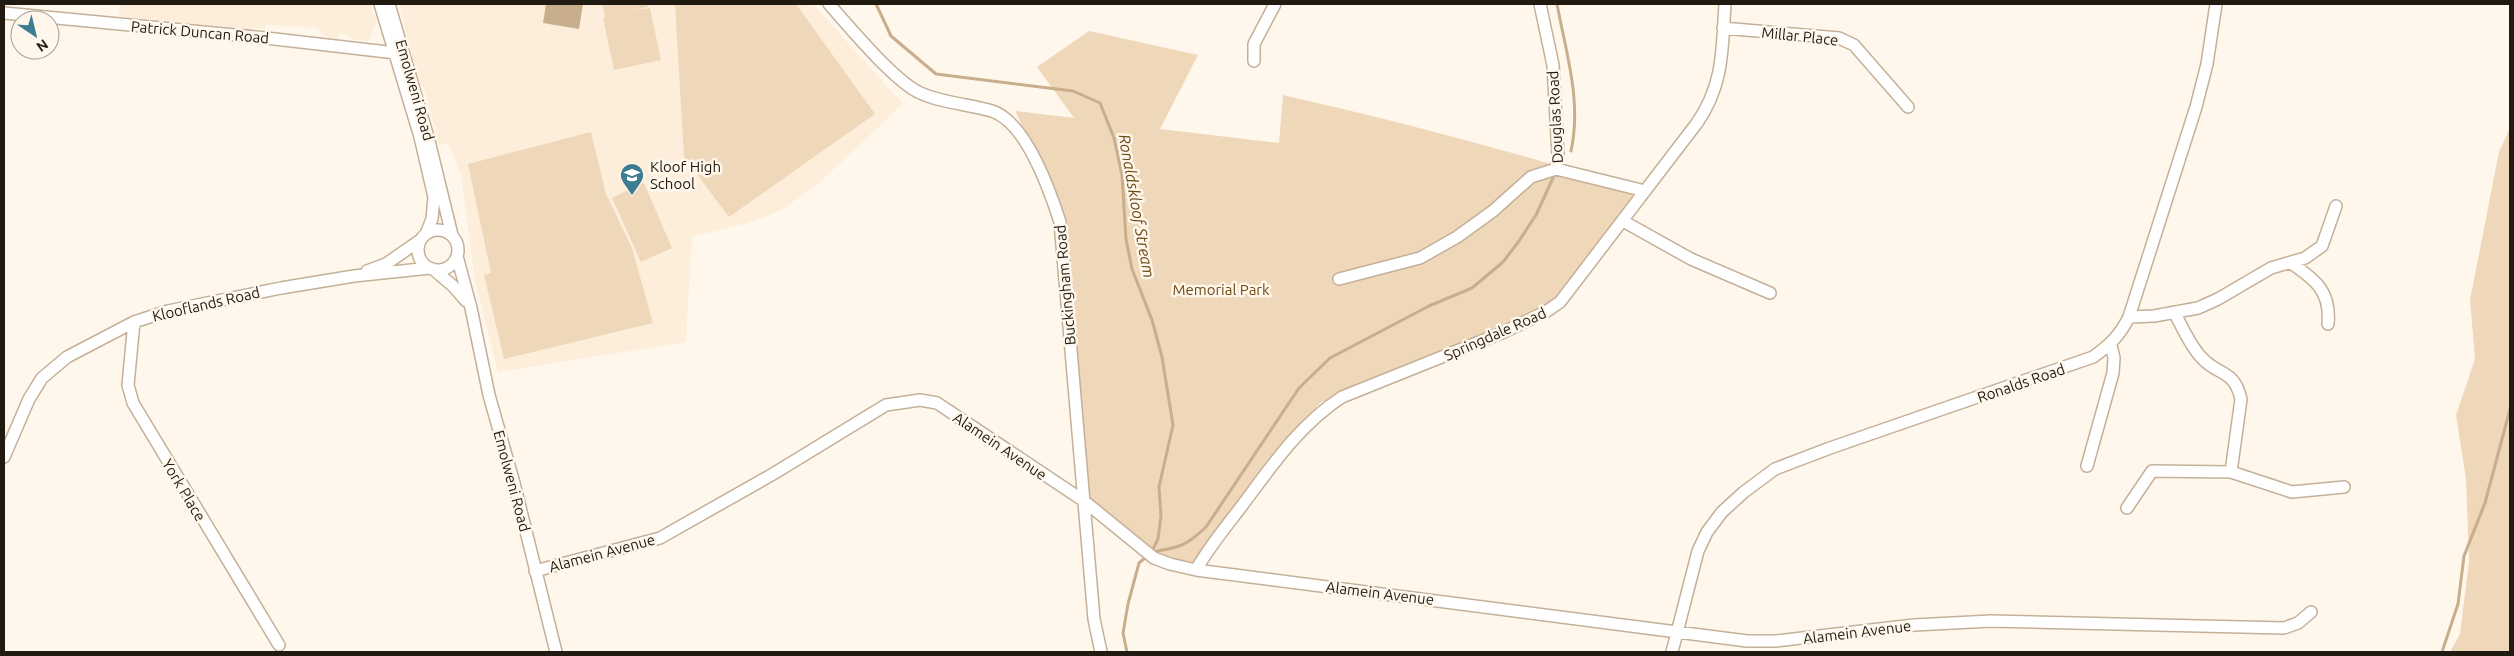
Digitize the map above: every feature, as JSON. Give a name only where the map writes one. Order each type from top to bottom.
[{"type":"street","name":"Emolweni Road","points":[[380,4],[420,137],[434,197],[432,220],[423,237]]},
{"type":"street","name":"Emolweni Road","points":[[389,4],[428,137],[452,235]]},
{"type":"street","name":"Buckingham Road","points":[[829,4],[909,86],[929,96],[981,108],[1003,117],[1019,133],[1050,193],[1060,222],[1094,619],[1101,652]]},
{"type":"street","points":[[1254,62],[1254,44],[1268,22],[1275,4]]},
{"type":"street","name":"Douglas Road","points":[[1540,4],[1552,65],[1558,155],[1556,169],[1645,191]]},
{"type":"street","name":"Springdale Road","points":[[1196,570],[1214,542],[1288,446],[1325,409],[1342,397],[1504,332],[1554,307],[1572,288],[1697,123],[1712,99],[1718,80],[1725,4]]},
{"type":"street","name":"Ronalds Road","points":[[1672,652],[1679,631],[1698,551],[1707,532],[1722,512],[1744,492],[1776,469],[1830,448],[2093,357],[2111,345],[2122,332],[2129,317],[2196,107],[2207,64],[2216,4]]},
{"type":"street","name":"Patrick Duncan Road","points":[[4,13],[396,52]]},
{"type":"street","name":"Millar Place","points":[[1723,28],[1839,38],[1854,45],[1908,107]]},
{"type":"street","points":[[366,50],[382,46],[392,39]]},
{"type":"street","points":[[1339,279],[1389,268],[1420,258],[1472,227],[1531,177],[1556,169]]},
{"type":"street","points":[[2129,317],[2175,314],[2211,302],[2264,272],[2315,252],[2322,246],[2336,206]]},
{"type":"street","points":[[1623,221],[1691,260],[1770,293]]},
{"type":"street","points":[[437,230],[452,235],[458,247],[457,256],[445,269],[431,269],[419,256],[423,237],[437,230]]},
{"type":"street","name":"Klooflands Road","points":[[354,276],[386,264],[423,237]]},
{"type":"street","name":"Emolweni Road","points":[[457,256],[471,308],[489,395],[514,483],[556,652]]},
{"type":"street","points":[[2290,263],[2322,289],[2327,298],[2328,324]]},
{"type":"street","name":"Emolweni Road","points":[[431,269],[458,291],[471,308]]},
{"type":"street","name":"Klooflands Road","points":[[4,457],[29,399],[42,378],[68,357],[134,322],[168,311],[208,302],[354,276],[431,269]]},
{"type":"street","points":[[2175,314],[2203,360],[2227,374],[2239,388],[2241,399],[2232,472]]},
{"type":"street","name":"York Place","points":[[134,322],[128,385],[133,403],[279,645]]},
{"type":"street","points":[[2087,466],[2113,373],[2114,358],[2111,345]]},
{"type":"street","name":"Alamein Avenue","points":[[535,571],[660,538],[773,474],[886,405],[902,401],[920,400],[937,403],[1084,501],[1150,554],[1180,567],[1196,570],[1748,641],[1776,641],[1914,625],[1991,621],[2258,629],[2284,628],[2298,623],[2311,612]]},
{"type":"street","points":[[2127,508],[2152,470],[2232,472],[2292,492],[2344,487]]},
{"type":"shaded area","points":[[120,4],[370,4],[377,20],[370,40],[352,40],[347,35],[339,34],[338,39],[324,36],[317,28],[266,25],[265,29],[253,28],[248,32],[119,16]]},
{"type":"shaded area","name":"Kloof High School","points":[[399,4],[813,4],[903,104],[819,183],[780,211],[748,223],[692,237],[686,342],[498,372],[475,280],[461,175],[448,143],[439,145],[424,89],[418,80]]},
{"type":"shaded area","points":[[546,4],[583,4],[579,29],[543,23]]},
{"type":"green space","points":[[602,4],[647,4],[648,7],[630,11],[650,8],[661,60],[614,70],[603,18],[605,17]]},
{"type":"green space","points":[[675,4],[796,4],[875,114],[729,217],[684,157]]},
{"type":"green space","name":"Memorial Park","points":[[1089,31],[1198,55],[1160,129],[1279,143],[1283,95],[1462,139],[1639,190],[1556,302],[1320,403],[1201,556],[1189,565],[1178,567],[1087,498],[1061,204],[1015,111],[1074,118],[1037,67]]},
{"type":"green space","points":[[2510,128],[2510,652],[2450,652],[2460,634],[2469,561],[2466,479],[2456,415],[2475,359],[2470,300],[2499,152]]},
{"type":"green space","points":[[591,132],[606,194],[632,248],[653,323],[504,359],[484,275],[491,273],[468,164]]},
{"type":"green space","points":[[644,183],[672,248],[641,262],[612,198]]},
{"type":"waterway","name":"Ronaldskloof Stream","points":[[876,4],[891,36],[936,74],[1073,91],[1100,103],[1114,138],[1122,175],[1126,239],[1132,269],[1152,320],[1162,357],[1173,425],[1159,487],[1161,516],[1158,539],[1151,553],[1139,563],[1128,604],[1123,633],[1127,652]]},
{"type":"waterway","points":[[1557,4],[1574,95],[1575,114],[1571,151]]},
{"type":"waterway","points":[[1152,553],[1184,544],[1206,527],[1299,388],[1330,358],[1429,306],[1472,288],[1503,262],[1536,215],[1553,178]]},
{"type":"waterway","points":[[2442,652],[2458,604],[2464,556],[2485,503],[2510,409]]},
{"type":"place","name":"Kloof High School","points":[[632,196]]}]
